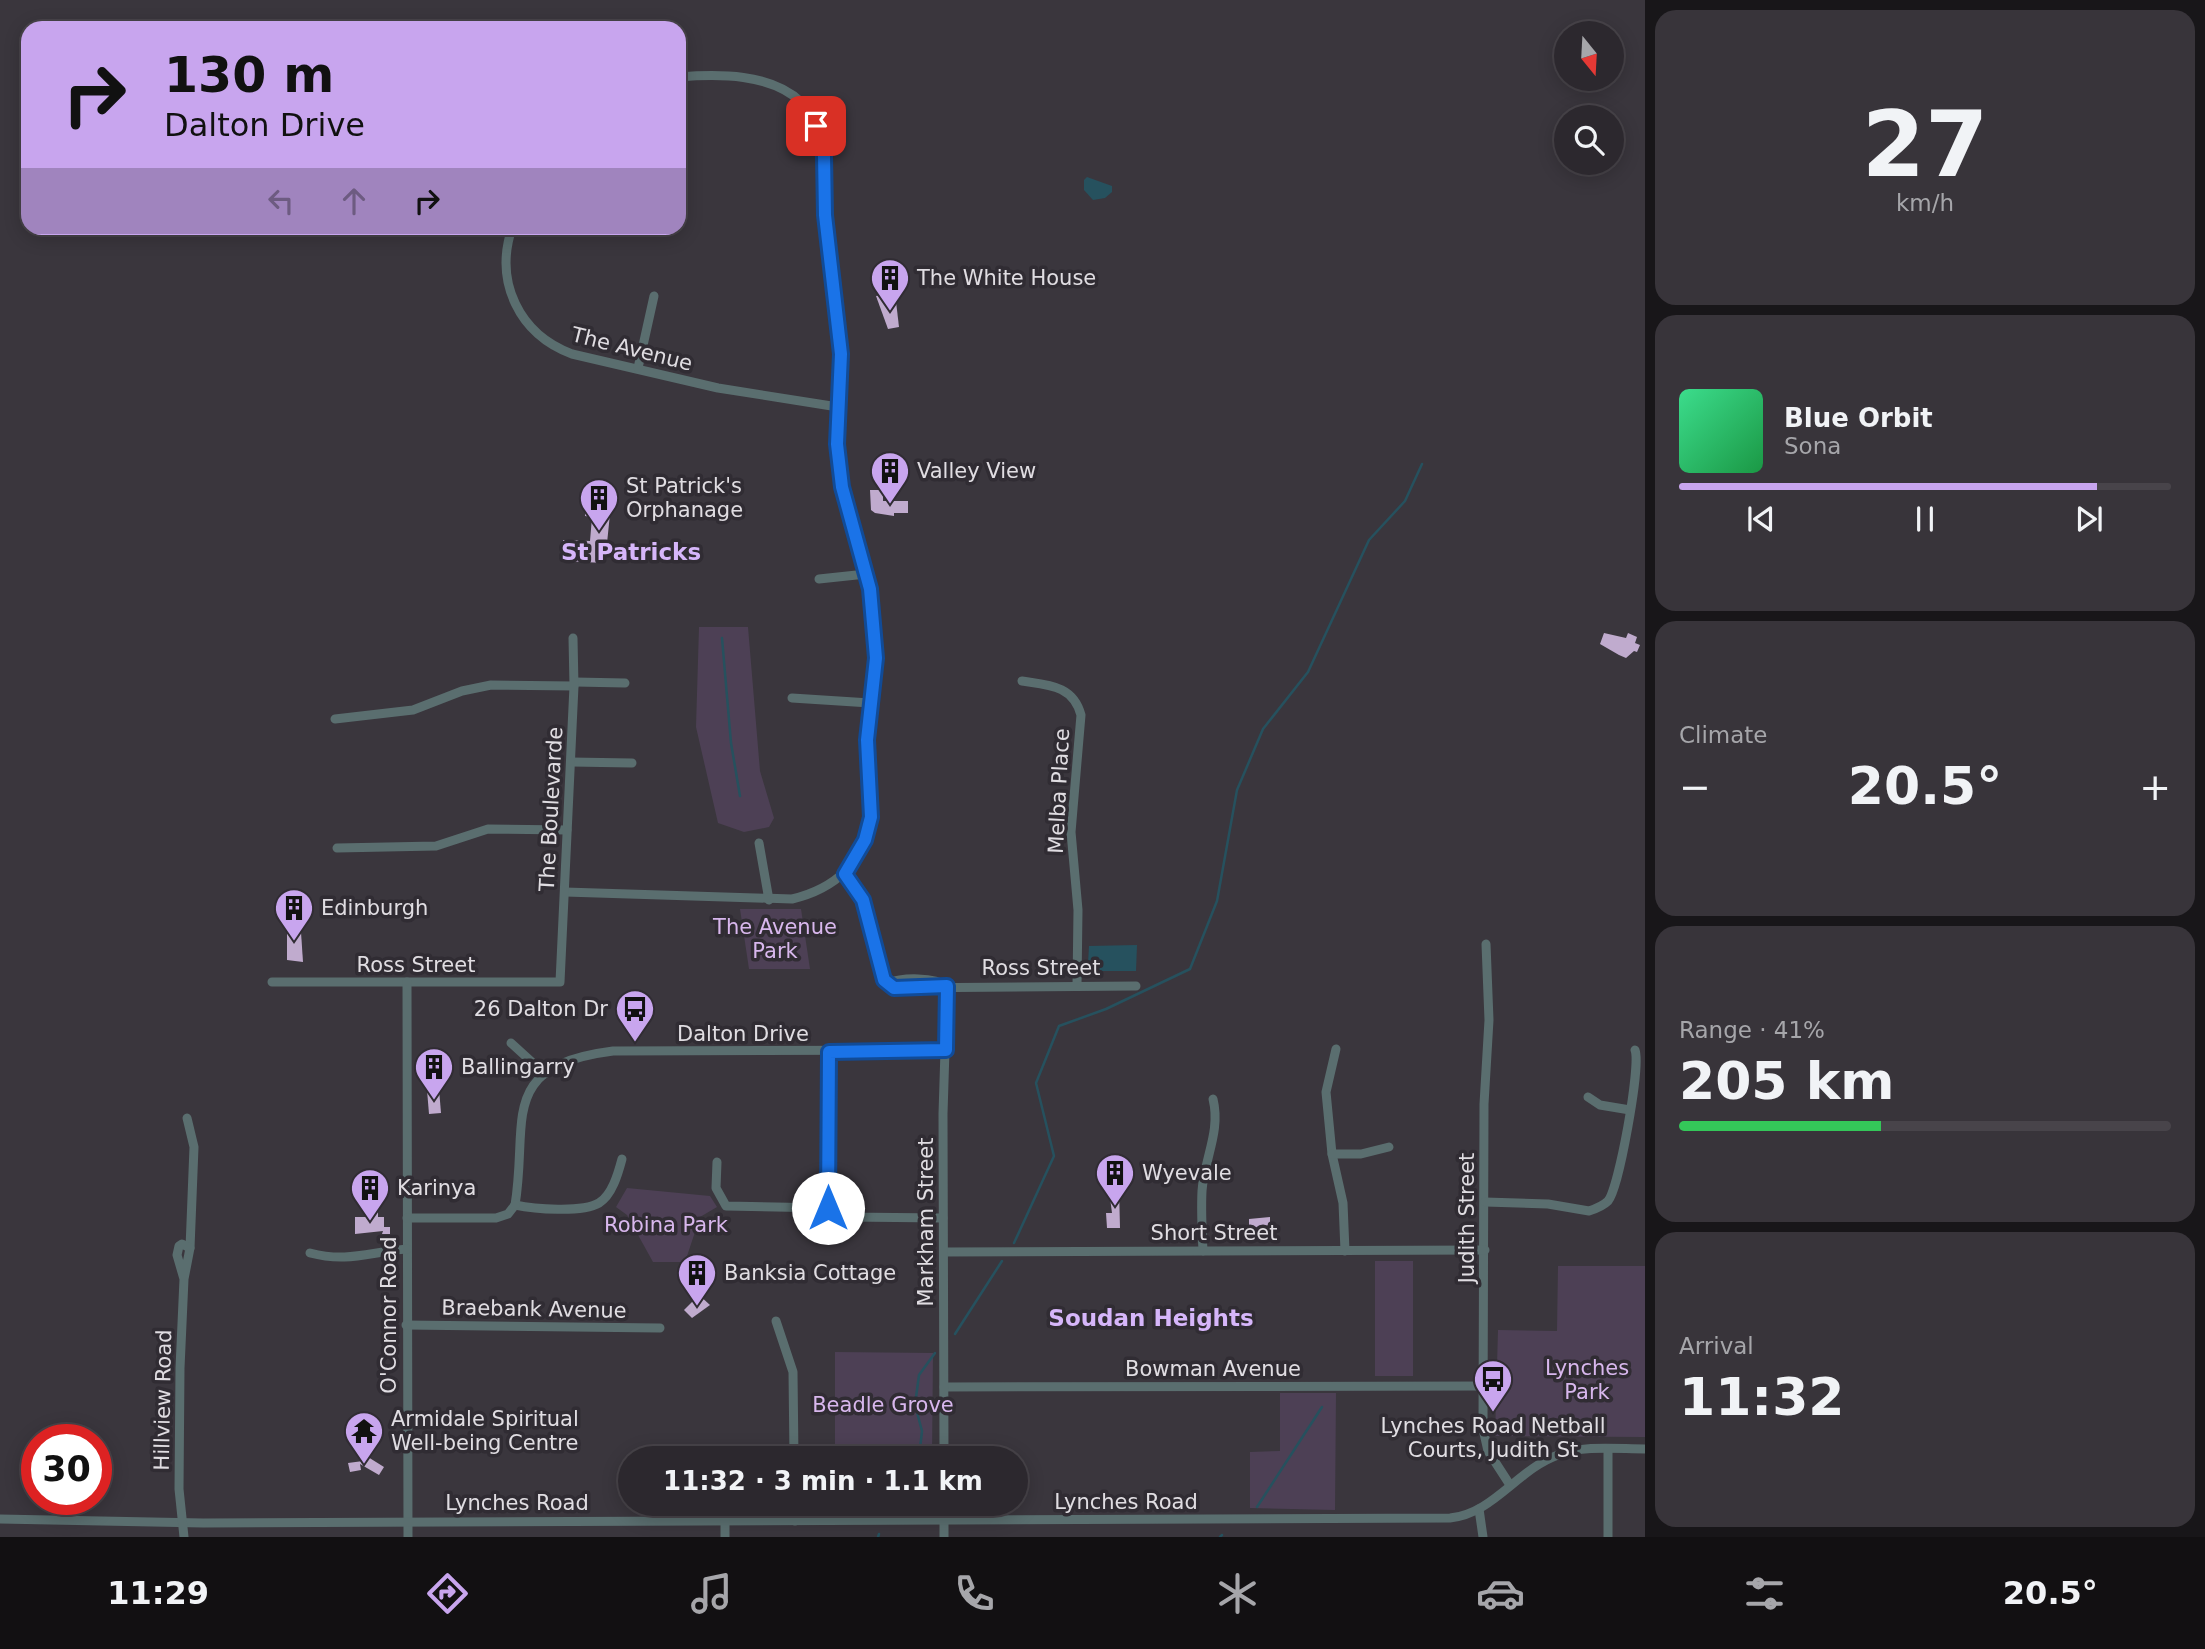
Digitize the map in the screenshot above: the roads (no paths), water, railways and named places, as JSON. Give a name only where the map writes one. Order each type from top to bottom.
[{"type":"street","points":[[565,892],[769,900],[810,895],[845,874],[865,840],[871,817],[867,740],[876,658],[874,618],[866,575],[842,487],[837,444],[841,354],[838,306],[825,215],[824,155],[816,126],[803,103],[783,88],[751,78],[686,77]]},
{"type":"street","name":"The Avenue","points":[[511,235],[505,261],[516,306],[530,328],[549,346],[572,354],[727,389],[838,407]]},
{"type":"street","points":[[638,368],[654,296]]},
{"type":"street","points":[[819,579],[866,575]]},
{"type":"street","name":"The Boulevarde","points":[[560,982],[574,684],[573,638]]},
{"type":"street","name":"Melba Place","points":[[1021,681],[1063,690],[1074,699],[1081,715],[1072,832],[1078,910],[1077,985]]},
{"type":"street","points":[[335,719],[413,710],[462,691],[491,685],[625,683]]},
{"type":"street","points":[[792,698],[870,703]]},
{"type":"street","points":[[571,762],[632,763]]},
{"type":"street","points":[[337,848],[436,846],[488,829],[567,830]]},
{"type":"street","points":[[759,843],[769,900]]},
{"type":"street","name":"Ross Street","points":[[845,874],[863,900],[886,982],[894,988],[1136,986]]},
{"type":"street","name":"Judith Street","points":[[1486,944],[1489,1020],[1484,1104],[1483,1429],[1488,1451],[1510,1485]]},
{"type":"street","name":"Ross Street","points":[[272,982],[560,982]]},
{"type":"street","name":"O'Connor Road","points":[[406,1537],[407,982]]},
{"type":"street","name":"Markham Street","points":[[944,1446],[943,1218],[947,986]]},
{"type":"street","points":[[511,1043],[545,1074]]},
{"type":"street","points":[[1336,1049],[1326,1092],[1332,1154],[1343,1203],[1345,1251]]},
{"type":"street","name":"Dalton Drive","points":[[515,1205],[520,1119],[528,1096],[545,1074],[560,1063],[584,1055],[613,1051],[946,1050]]},
{"type":"street","points":[[1485,1202],[1548,1204],[1589,1211],[1608,1200],[1616,1186],[1630,1110],[1637,1063],[1635,1050]]},
{"type":"street","points":[[828,1208],[829,1052]]},
{"type":"street","points":[[1588,1097],[1600,1105],[1630,1110]]},
{"type":"street","points":[[1203,1251],[1202,1188],[1212,1147],[1216,1113],[1213,1099]]},
{"type":"street","name":"Hillview Road","points":[[184,1537],[179,1476],[184,1279],[177,1249],[182,1244],[190,1248],[194,1147],[187,1118]]},
{"type":"street","points":[[1332,1154],[1361,1154],[1389,1147]]},
{"type":"street","points":[[407,1218],[495,1218],[508,1214],[515,1205],[535,1209],[586,1208],[599,1203],[608,1194],[622,1160]]},
{"type":"street","points":[[717,1163],[716,1188],[726,1206],[828,1208],[847,1217],[943,1218]]},
{"type":"street","points":[[310,1253],[344,1259],[377,1251],[407,1249]]},
{"type":"street","name":"Short Street","points":[[944,1251],[1485,1250]]},
{"type":"street","points":[[776,1321],[793,1372],[794,1446]]},
{"type":"street","name":"Braebank Avenue","points":[[406,1325],[660,1328]]},
{"type":"street","name":"Bowman Avenue","points":[[944,1387],[1483,1385]]},
{"type":"street","points":[[1608,1449],[1608,1537]]},
{"type":"street","name":"Lynches Road","points":[[0,1518],[183,1523],[1450,1518],[1479,1509],[1555,1455],[1571,1451],[1645,1450]]},
{"type":"street","points":[[1479,1509],[1483,1537]]},
{"type":"street","points":[[795,1516],[795,1521]]},
{"type":"street","points":[[944,1516],[944,1537]]},
{"type":"street","points":[[725,1521],[725,1537]]},
{"type":"water","points":[[1087,177],[1112,186],[1112,192],[1105,198],[1093,200],[1084,190],[1084,180]]},
{"type":"water","points":[[1137,945],[1136,971],[1092,971],[1088,964],[1089,946]]},
{"type":"waterway","points":[[1014,1243],[1054,1156],[1036,1083],[1059,1026],[1106,1009],[1190,969],[1217,901],[1237,790],[1263,729],[1308,672],[1369,540],[1405,501],[1422,464]]},
{"type":"waterway","points":[[722,638],[731,743],[740,796]]},
{"type":"waterway","points":[[955,1334],[1002,1261]]},
{"type":"waterway","points":[[920,1446],[922,1431],[915,1405],[919,1375],[935,1353]]},
{"type":"waterway","points":[[1257,1507],[1322,1407]]},
{"type":"place","name":"The White House","points":[[890,312]]},
{"type":"place","name":"Valley View","points":[[890,505]]},
{"type":"place","name":"St Patrick's Orphanage","points":[[599,532]]},
{"type":"place","name":"Edinburgh","points":[[294,942]]},
{"type":"place","name":"26 Dalton Dr","points":[[635,1043]]},
{"type":"place","name":"Ballingarry","points":[[434,1101]]},
{"type":"place","name":"Wyevale","points":[[1115,1207]]},
{"type":"place","name":"Karinya","points":[[370,1222]]},
{"type":"place","name":"Banksia Cottage","points":[[697,1307]]},
{"type":"place","name":"Lynches Road Netball Courts, Judith St","points":[[1493,1413]]},
{"type":"place","name":"Armidale Spiritual Well-being Centre","points":[[364,1465]]},
{"type":"district","name":"St Patricks","points":[[631,552]]},
{"type":"district","name":"Soudan Heights","points":[[1151,1318]]},
{"type":"park label","name":"The Avenue Park","points":[[775,939]]},
{"type":"park label","name":"Robina Park","points":[[666,1225]]},
{"type":"park label","name":"Lynches Park","points":[[1587,1380]]},
{"type":"park label","name":"Beadle Grove","points":[[883,1405]]}]
